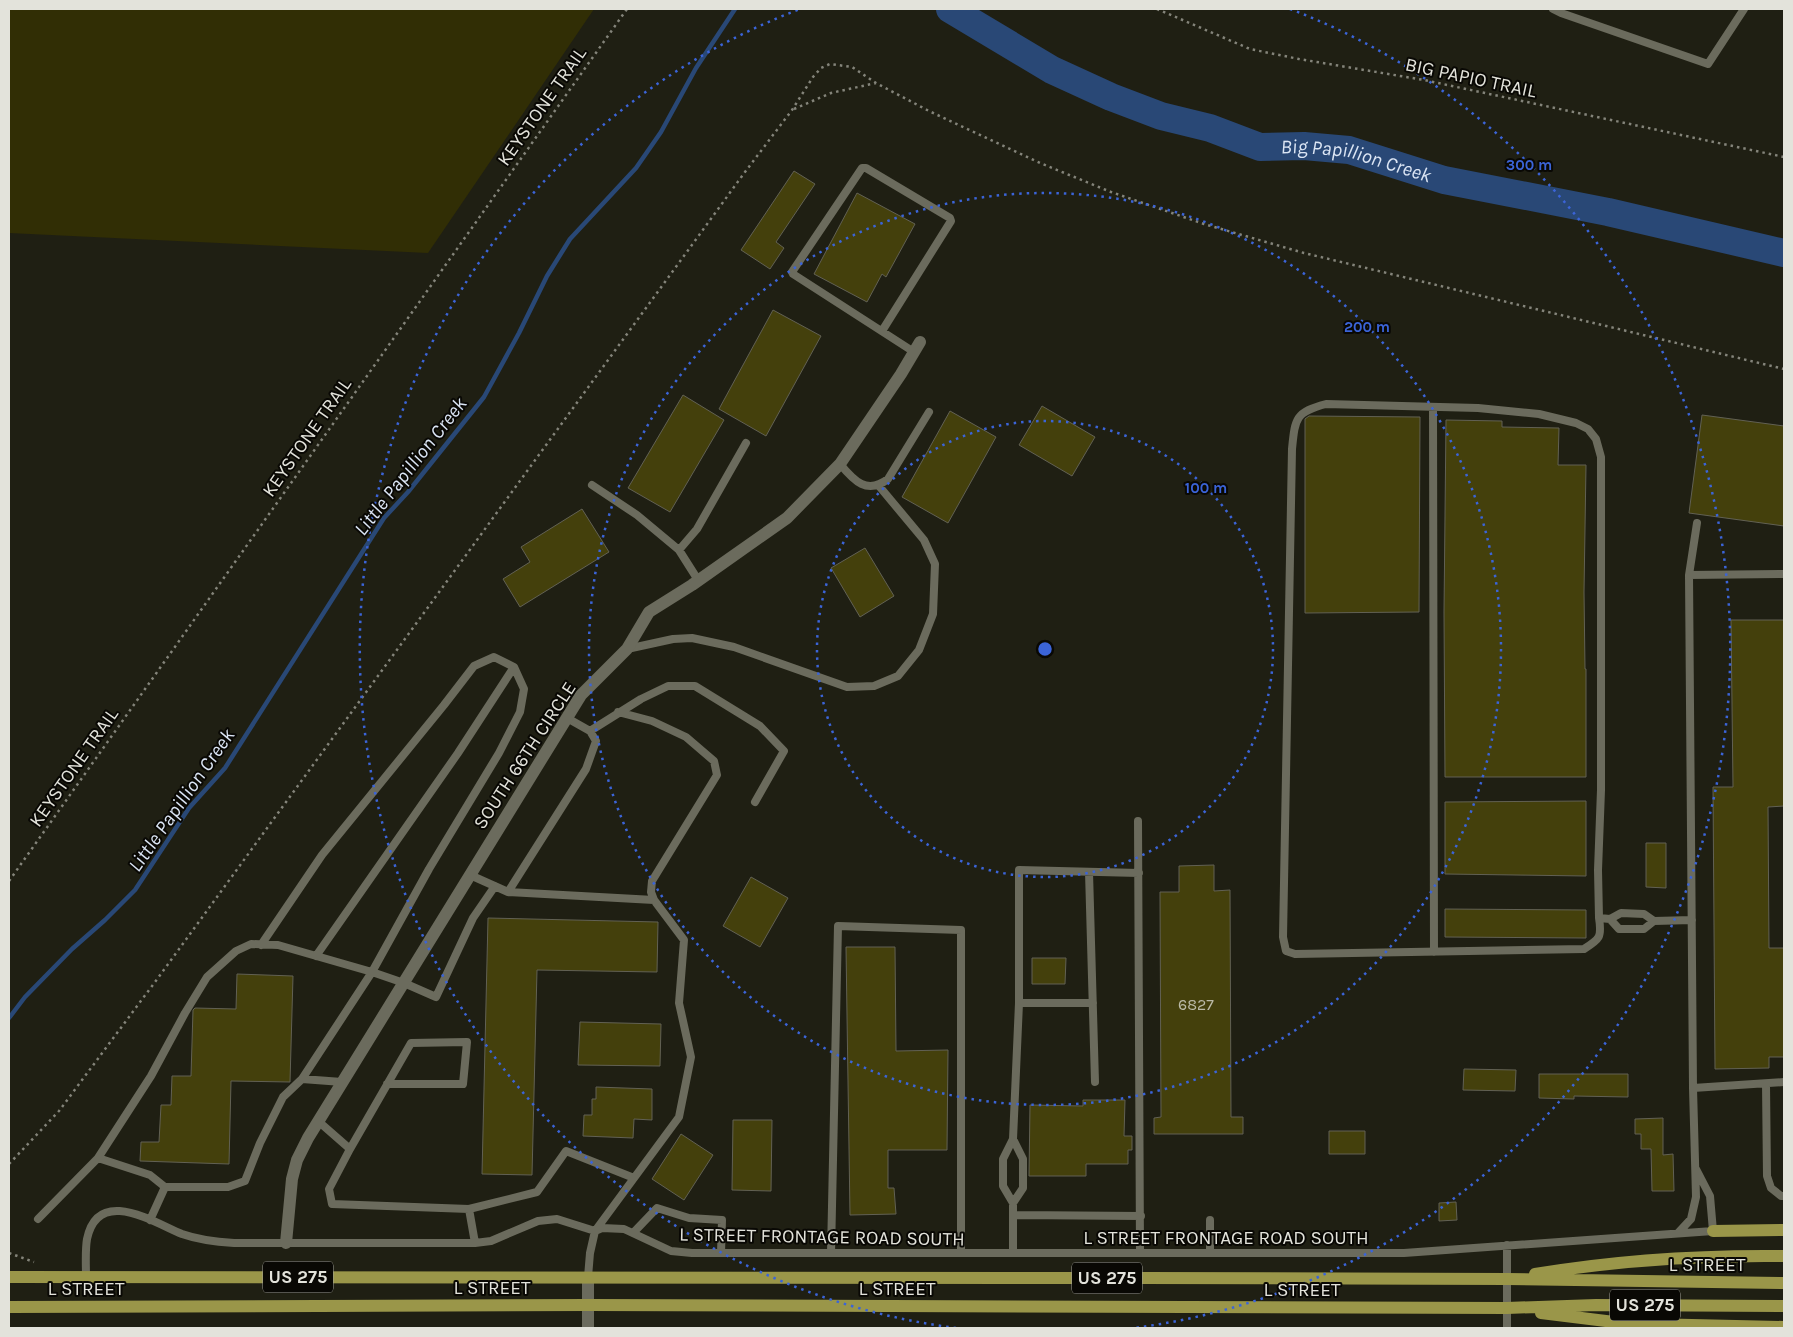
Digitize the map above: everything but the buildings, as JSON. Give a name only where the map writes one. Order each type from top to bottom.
[{"type":"main road","points":[[1713,1231],[1784,1230]]},
{"type":"main road","points":[[1507,1279],[1608,1263],[1679,1258],[1784,1256]]},
{"type":"main road","name":"L STREET","points":[[9,1277],[1507,1279],[1784,1283]]},
{"type":"main road","name":"L STREET","points":[[9,1307],[588,1305],[1507,1308],[1596,1305],[1784,1306]]},
{"type":"main road","points":[[1507,1308],[1622,1322],[1692,1326],[1784,1327]]},
{"type":"street","name":"SOUTH 66TH CIRCLE","points":[[286,1242],[292,1180],[297,1160],[318,1121],[582,695],[627,650],[649,612],[787,518],[840,464],[917,347]]},
{"type":"street","points":[[588,1277],[588,1328]]},
{"type":"lane","points":[[1553,9],[1708,64],[1744,9]]},
{"type":"lane","points":[[882,331],[951,221],[950,218],[866,168],[862,168],[792,272],[882,331],[917,347]]},
{"type":"lane","points":[[1326,404],[1433,407],[1478,408],[1539,414],[1576,423],[1588,429],[1596,439],[1601,457],[1601,780],[1598,870],[1601,933],[1596,942],[1584,948],[1295,954],[1286,951],[1283,937],[1292,449],[1295,423],[1310,408],[1326,404]]},
{"type":"lane","points":[[1433,407],[1434,952]]},
{"type":"lane","points":[[840,464],[854,481],[868,486],[879,486],[888,479],[929,412]]},
{"type":"lane","points":[[680,550],[697,528],[746,443]]},
{"type":"lane","points":[[592,485],[637,515],[680,550],[698,580]]},
{"type":"lane","points":[[627,650],[673,639],[692,638],[734,647],[847,687],[874,686],[898,676],[919,650],[933,614],[935,564],[924,540],[879,486]]},
{"type":"lane","points":[[1678,1233],[1691,1219],[1696,1197],[1693,1088],[1689,575],[1697,523]]},
{"type":"lane","points":[[1689,575],[1784,574]]},
{"type":"lane","points":[[98,1158],[150,1175],[165,1187],[228,1187],[245,1182],[260,1143],[283,1097],[302,1079],[372,972],[428,869],[499,753],[520,712],[524,689],[514,667],[494,656],[474,666],[322,854],[261,945]]},
{"type":"lane","points":[[316,956],[458,753],[514,667]]},
{"type":"lane","points":[[590,731],[618,712],[668,686],[695,686],[760,726],[784,751],[756,802]]},
{"type":"lane","points":[[588,1277],[590,1253],[595,1231],[679,1117],[691,1057],[679,1003],[684,940],[654,900],[651,892],[652,881],[717,775],[714,761],[686,737],[652,721],[618,712]]},
{"type":"lane","points":[[508,892],[586,769],[596,741],[590,731],[567,718]]},
{"type":"lane","points":[[1138,821],[1140,1254]]},
{"type":"lane","points":[[1013,1203],[1023,1188],[1023,1159],[1014,1139],[1019,1003],[1019,870],[1139,873]]},
{"type":"lane","points":[[1089,872],[1095,1082]]},
{"type":"lane","points":[[470,875],[508,892],[654,900]]},
{"type":"lane","points":[[38,1219],[98,1158],[151,1076],[184,1013],[207,977],[236,951],[251,944],[278,945],[372,972],[436,997],[473,918],[495,886]]},
{"type":"lane","points":[[1599,918],[1610,919],[1621,913],[1644,914],[1654,921],[1692,920]]},
{"type":"lane","points":[[1610,919],[1618,929],[1644,929],[1654,921]]},
{"type":"lane","points":[[830,1254],[838,926],[961,930],[961,1254]]},
{"type":"lane","points":[[1019,1003],[1093,1003]]},
{"type":"lane","points":[[387,1084],[463,1084],[467,1042],[411,1043],[387,1084],[350,1149],[329,1189],[332,1204],[468,1209],[538,1192],[566,1151],[634,1178]]},
{"type":"lane","points":[[302,1079],[342,1082]]},
{"type":"lane","points":[[1693,1088],[1784,1082]]},
{"type":"lane","points":[[1766,1084],[1767,1176],[1772,1188],[1781,1196],[1784,1196]]},
{"type":"lane","points":[[318,1121],[350,1149]]},
{"type":"lane","points":[[1013,1254],[1013,1203],[1003,1186],[1003,1159],[1014,1139]]},
{"type":"lane","points":[[1696,1169],[1710,1196],[1713,1231]]},
{"type":"lane","points":[[150,1220],[165,1187]]},
{"type":"lane","points":[[634,1232],[657,1208],[689,1218],[722,1220],[721,1254]]},
{"type":"lane","points":[[468,1209],[475,1243]]},
{"type":"lane","name":"L STREET FRONTAGE ROAD SOUTH","points":[[86,1277],[88,1237],[95,1221],[102,1214],[112,1210],[124,1210],[201,1240],[234,1243],[475,1243],[491,1241],[538,1221],[549,1219],[562,1220],[595,1231],[602,1228],[618,1227],[634,1232],[672,1251],[692,1254],[1404,1253],[1713,1231]]},
{"type":"lane","points":[[1014,1215],[1141,1216]]},
{"type":"lane","points":[[1210,1220],[1210,1254]]},
{"type":"lane","points":[[1506,1245],[1507,1328]]},
{"type":"path","name":"KEYSTONE TRAIL","points":[[9,881],[627,9]]},
{"type":"path","name":"BIG PAPIO TRAIL","points":[[1157,9],[1250,49],[1424,80],[1784,157]]},
{"type":"path","points":[[9,1164],[59,1111],[821,68],[830,64],[852,67],[876,84],[1040,163],[1111,192],[1204,224],[1332,260],[1784,369]]},
{"type":"path","points":[[792,110],[832,93],[876,84]]},
{"type":"shaded area","points":[[9,9],[594,9],[428,253],[9,233]]},
{"type":"waterway","name":"Little Papillion Creek","points":[[9,1018],[25,997],[72,949],[135,890],[189,808],[225,768],[384,518],[408,492],[484,397],[547,276],[570,239],[636,168],[661,132],[696,68],[735,9]]},
{"type":"waterway","name":"Big Papillion Creek","points":[[950,9],[1052,70],[1111,97],[1161,116],[1210,128],[1260,147],[1304,146],[1349,150],[1444,180],[1608,212],[1784,253]]}]
